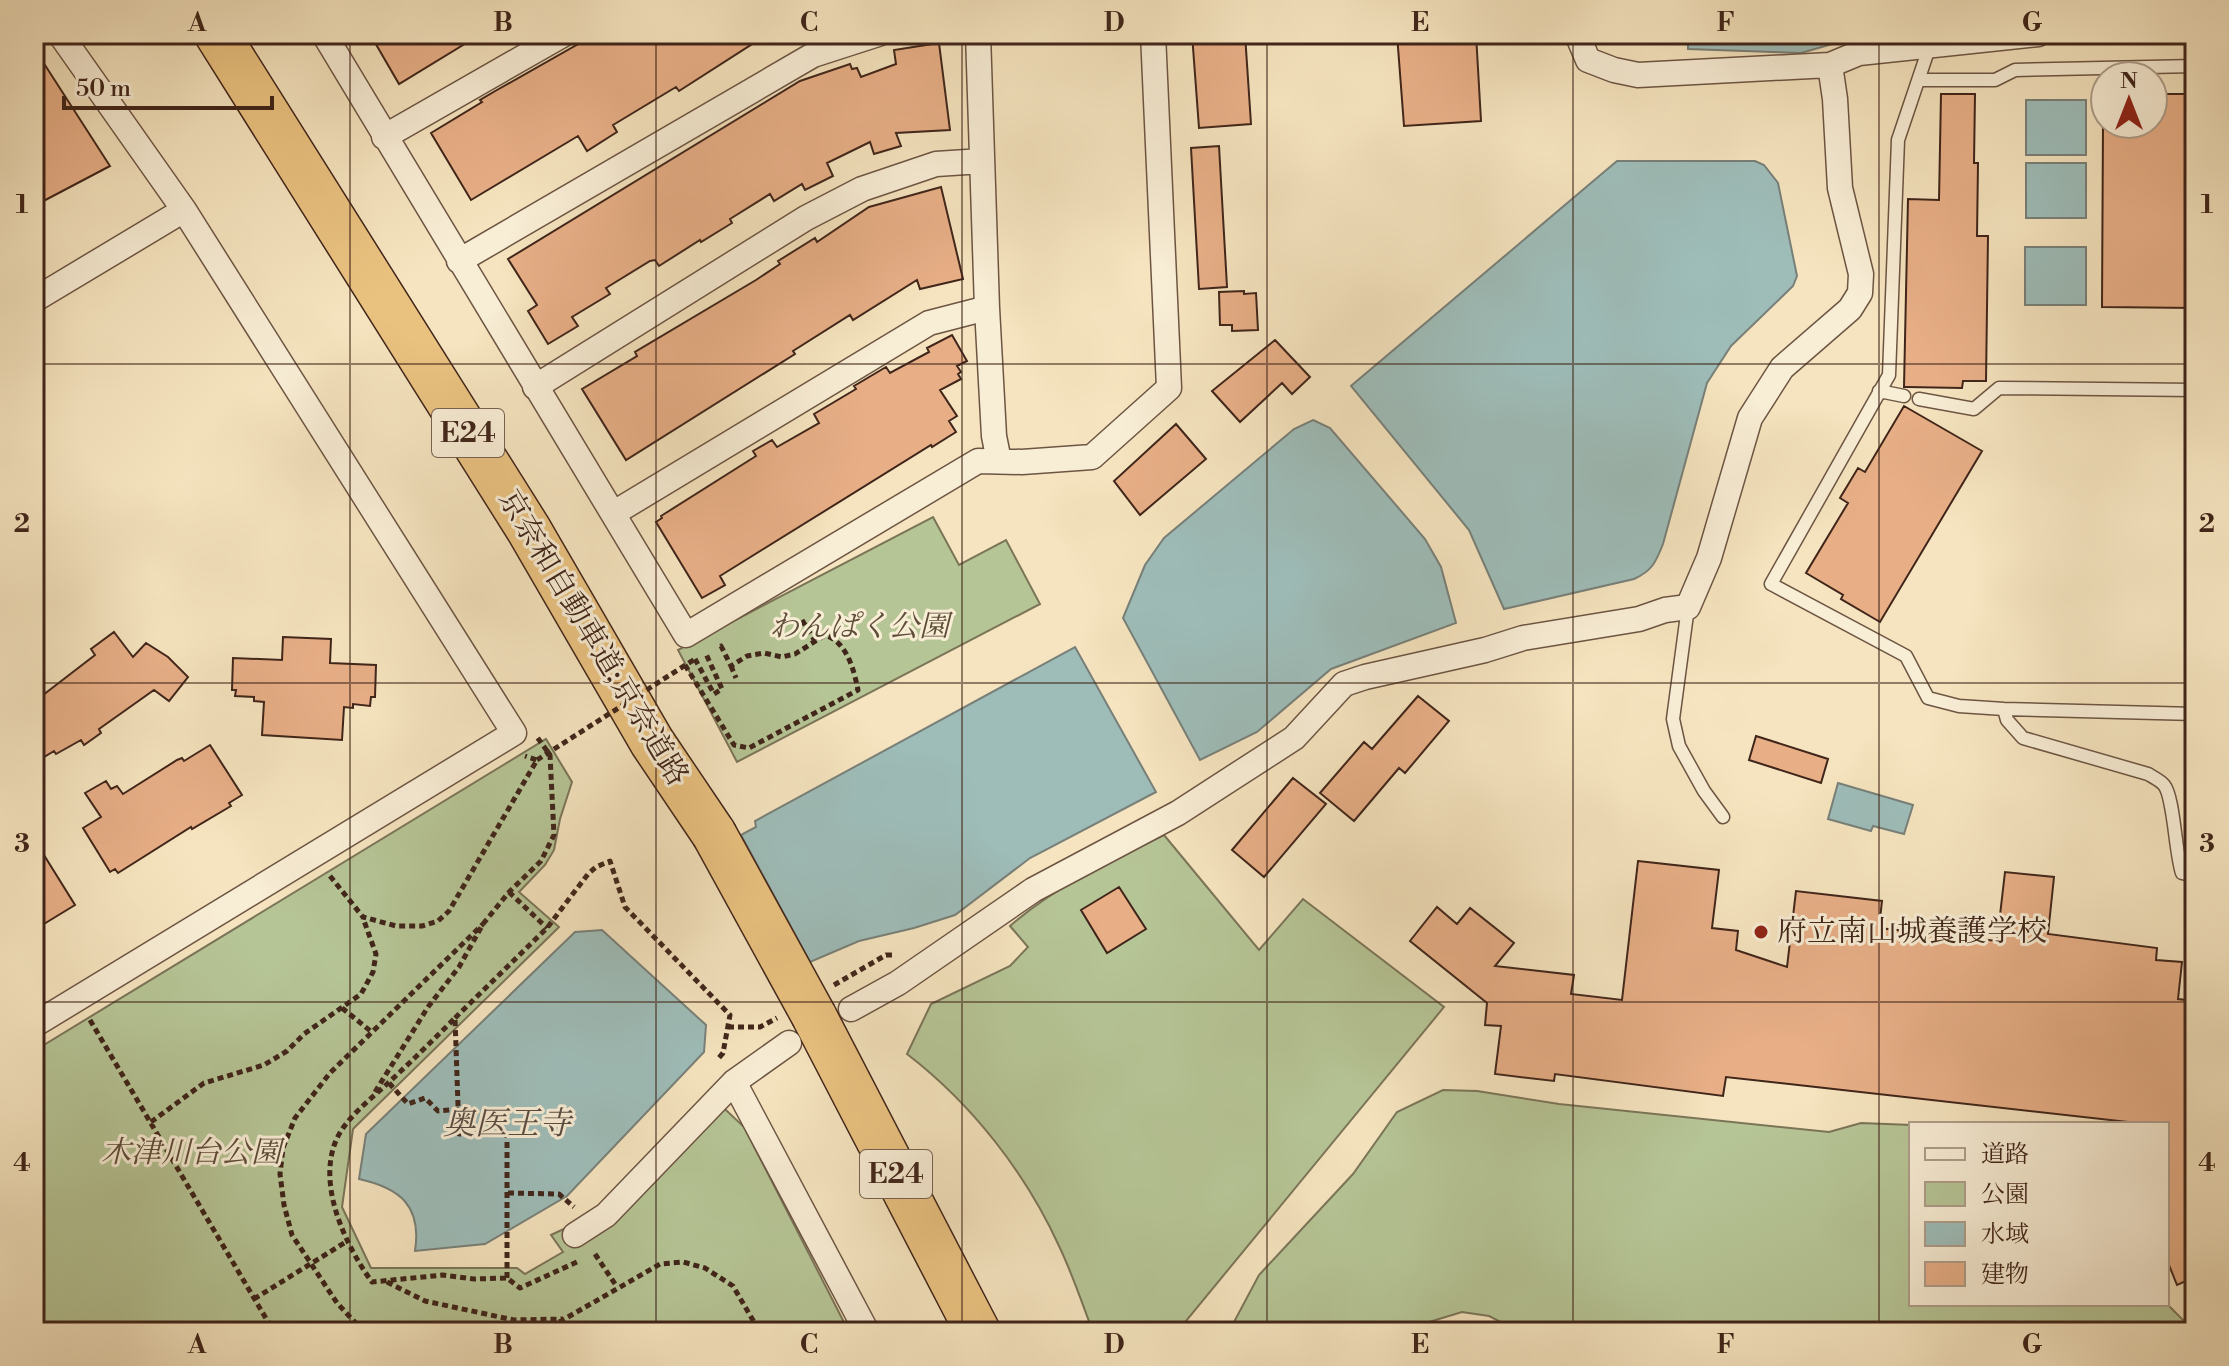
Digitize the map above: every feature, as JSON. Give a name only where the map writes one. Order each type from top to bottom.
[{"type":"highway","points":[[190,34],[276,153],[353,248]]},
{"type":"highway","name":"京奈和自動車道;京奈道路","points":[[217,34],[529,530],[652,742],[714,834]]},
{"type":"highway","name":"京奈和自動車道;京奈道路","points":[[237,34],[468,400],[668,736],[714,834],[818,1022],[978,1332]]},
{"type":"street","points":[[34,1025],[514,733],[184,210],[60,34]]},
{"type":"street","points":[[324,34],[686,635],[978,461],[1092,457],[1169,388],[1153,34]]},
{"type":"street","points":[[384,137],[564,34]]},
{"type":"street","points":[[800,34],[813,55]]},
{"type":"street","points":[[459,261],[813,55],[878,34]]},
{"type":"street","points":[[978,34],[987,308],[994,436],[999,461]]},
{"type":"street","points":[[1577,34],[1588,60],[1638,75],[1830,65],[1859,53],[2038,34]]},
{"type":"street","points":[[578,1224],[606,1215],[734,1082],[818,1022],[898,983],[1033,890],[1178,813],[1294,738],[1344,684],[1523,638],[1639,619],[1665,610],[1688,607],[1709,558],[1750,418],[1782,368],[1850,309],[1860,293],[1861,274],[1840,188],[1830,65]]},
{"type":"street","points":[[535,387],[806,218],[862,189],[936,164],[982,161]]},
{"type":"street","points":[[34,300],[184,210]]},
{"type":"street","points":[[614,513],[929,323],[987,308]]},
{"type":"street","points":[[734,1082],[867,1332]]},
{"type":"lane","points":[[1930,45],[1898,140],[1889,375],[1771,584],[1906,656],[1928,698],[1959,706],[2004,709],[2195,714]]},
{"type":"lane","points":[[1919,80],[1995,80],[2015,70],[2195,66]]},
{"type":"lane","points":[[1919,399],[1974,409],[1999,388],[2195,390]]},
{"type":"lane","points":[[1879,391],[1904,396]]},
{"type":"lane","points":[[1688,607],[1673,719],[1679,746],[1704,791],[1723,817]]},
{"type":"lane","points":[[2004,709],[2007,720],[2023,738],[2148,774],[2164,784],[2170,798],[2176,856],[2182,873],[2195,876]]},
{"type":"path","points":[[802,620],[815,641]]},
{"type":"path","points":[[363,917],[396,926],[422,926],[438,921],[449,911],[537,760],[695,659],[714,694],[722,689],[706,654],[686,635]]},
{"type":"path","points":[[685,665],[734,745],[749,748],[858,690],[852,663],[834,638],[825,635],[795,654],[782,657],[764,653],[747,656],[731,666]]},
{"type":"path","points":[[706,654],[721,646],[736,678]]},
{"type":"path","points":[[364,1332],[337,1303],[292,1235],[280,1174],[283,1148],[295,1118],[312,1094],[483,924],[509,892],[541,861],[554,835],[550,755],[539,737],[514,733]]},
{"type":"path","points":[[370,1099],[547,928],[588,874],[610,861],[625,907],[730,1015],[723,1053],[713,1065]]},
{"type":"path","points":[[151,1122],[204,1083],[264,1065],[287,1051],[304,1034],[361,994],[373,972],[376,954],[363,917],[330,876]]},
{"type":"path","points":[[509,892],[547,928]]},
{"type":"path","points":[[483,924],[459,967],[428,1007],[370,1099],[336,1140],[330,1160],[331,1191],[340,1222],[361,1267],[372,1282],[443,1275],[474,1279],[507,1278],[520,1288],[595,1254]]},
{"type":"path","points":[[342,1008],[373,1033]]},
{"type":"path","points":[[455,1018],[459,1134],[507,1134],[507,1278]]},
{"type":"path","points":[[90,1020],[274,1332]]},
{"type":"path","points":[[389,1083],[408,1104],[425,1098],[438,1111],[459,1109]]},
{"type":"path","points":[[508,1193],[559,1194],[578,1224],[583,1248],[595,1254],[617,1287]]},
{"type":"path","points":[[254,1299],[349,1240]]},
{"type":"path","points":[[542,1332],[660,1264],[683,1262],[705,1268],[733,1286],[754,1322],[750,1332]]},
{"type":"path","points":[[386,1281],[425,1301],[514,1320],[564,1319]]},
{"type":"green space","name":"わんぱく公園","points":[[933,517],[959,565],[1006,540],[1040,604],[737,762],[678,650]]},
{"type":"green space","name":"木津川台公園","points":[[546,739],[572,782],[554,850],[545,865],[519,892],[559,927],[353,1129],[342,1207],[371,1268],[517,1268],[525,1274],[563,1252],[551,1235],[585,1219],[610,1197],[710,1095],[744,1127],[849,1332],[34,1332],[34,1051]]},
{"type":"green space","points":[[1164,835],[1259,950],[1303,899],[1444,1007],[1177,1332],[1093,1332],[1059,1246],[1013,1166],[975,1117],[907,1054],[931,1004],[1010,966],[1028,947],[1010,926],[1064,886]]},
{"type":"green space","points":[[1443,1090],[1477,1091],[1559,1104],[1829,1132],[1861,1123],[1909,1125],[1909,1306],[2169,1306],[2183,1320],[2195,1324],[2195,1332],[1512,1332],[1489,1316],[1462,1312],[1396,1332],[1207,1332],[1234,1322],[1259,1275],[1353,1174],[1397,1112]]},
{"type":"water","points":[[1688,34],[1867,34],[1801,53],[1688,49]]},
{"type":"water","points":[[2026,100],[2086,100],[2086,155],[2026,155]]},
{"type":"water","points":[[1617,161],[1755,161],[1764,165],[1778,183],[1797,276],[1793,286],[1731,346],[1707,383],[1663,544],[1649,569],[1634,579],[1504,609],[1469,530],[1351,386]]},
{"type":"water","points":[[2026,163],[2086,163],[2086,218],[2026,218]]},
{"type":"water","points":[[2025,247],[2086,247],[2086,305],[2025,305]]},
{"type":"water","points":[[1313,420],[1330,428],[1425,539],[1441,567],[1456,623],[1331,669],[1257,732],[1200,760],[1123,618],[1145,565],[1164,538],[1294,429]]},
{"type":"water","points":[[1075,647],[1156,792],[1030,858],[955,915],[859,941],[810,962],[741,835],[756,827],[755,821]]},
{"type":"water","points":[[1838,783],[1913,805],[1904,834],[1873,826],[1871,831],[1828,819]]},
{"type":"water","name":"奥医王寺","points":[[602,930],[706,1025],[704,1052],[567,1196],[485,1244],[415,1251],[415,1222],[405,1202],[386,1188],[359,1179],[366,1134],[575,932]]},
{"type":"building","points":[[370,34],[481,34],[399,84]]},
{"type":"building","points":[[596,34],[768,34],[679,91],[676,87],[613,125],[617,132],[587,151],[578,136],[471,200],[431,133],[482,102],[480,100]]},
{"type":"building","points":[[1192,34],[1245,34],[1251,124],[1199,128]]},
{"type":"building","points":[[1397,34],[1476,34],[1481,121],[1404,126]]},
{"type":"building","points":[[939,43],[950,130],[896,133],[901,146],[874,154],[870,142],[827,163],[833,176],[805,190],[802,184],[774,201],[770,194],[701,242],[659,266],[655,260],[650,261],[606,288],[610,294],[572,317],[578,326],[548,344],[528,311],[537,305],[508,259],[800,81],[850,64],[852,69],[857,68],[861,77],[896,64],[894,50]]},
{"type":"building","points":[[34,48],[110,166],[34,206]]},
{"type":"building","points":[[1941,94],[1975,94],[1977,236],[1988,236],[1986,381],[1963,381],[1962,388],[1904,387],[1908,199],[1939,200]]},
{"type":"building","points":[[2169,94],[2195,94],[2195,308],[2102,307],[2103,140],[2169,140]]},
{"type":"building","points":[[1219,146],[1227,287],[1199,289],[1191,148]]},
{"type":"building","points":[[941,187],[963,279],[920,289],[917,280],[853,320],[850,315],[793,351],[795,354],[626,460],[582,389],[637,356],[635,352],[756,280],[780,264],[778,261],[815,238],[817,242],[869,207]]},
{"type":"building","points":[[1244,291],[1244,294],[1256,293],[1258,330],[1232,331],[1232,325],[1220,325],[1219,292]]},
{"type":"building","points":[[952,335],[967,361],[957,366],[961,379],[940,390],[957,416],[949,421],[956,432],[720,576],[725,585],[702,598],[656,522],[661,516],[756,456],[753,451],[772,440],[777,447],[819,423],[814,414],[856,389],[854,386],[886,367],[890,373],[929,352],[927,348]]},
{"type":"building","points":[[1275,340],[1310,377],[1292,394],[1282,383],[1240,422],[1212,391]]},
{"type":"building","points":[[1904,406],[1982,451],[1880,622],[1806,573],[1848,503],[1840,498],[1858,468],[1865,472]]},
{"type":"building","points":[[1176,424],[1206,459],[1140,515],[1114,481]]},
{"type":"building","points":[[114,632],[133,657],[146,643],[168,657],[188,677],[169,701],[154,690],[99,729],[101,733],[84,745],[81,740],[56,754],[54,751],[44,757],[42,753],[34,760],[34,702],[95,655],[91,649]]},
{"type":"building","points":[[283,637],[331,639],[330,663],[376,665],[375,697],[371,697],[370,706],[353,704],[353,708],[344,707],[342,740],[262,735],[264,702],[254,701],[254,697],[235,696],[236,690],[232,690],[233,658],[282,660]]},
{"type":"building","points":[[1418,696],[1449,721],[1405,773],[1399,768],[1354,821],[1320,793],[1364,742],[1372,749]]},
{"type":"building","points":[[1756,736],[1828,759],[1821,783],[1749,760]]},
{"type":"building","points":[[210,745],[242,795],[229,803],[231,806],[118,873],[115,869],[110,872],[83,828],[101,817],[85,793],[106,781],[111,789],[117,786],[123,794],[177,760],[182,758],[184,761]]},
{"type":"building","points":[[1293,778],[1326,804],[1264,877],[1232,850]]},
{"type":"building","points":[[34,839],[75,905],[34,930]]},
{"type":"building","points":[[1638,861],[1719,870],[1712,928],[1738,931],[1736,950],[1787,967],[1796,891],[1882,901],[1879,928],[1997,941],[2005,872],[2054,877],[2048,934],[2157,948],[2156,960],[2182,962],[2178,999],[2195,1001],[2195,1277],[2177,1285],[2169,1265],[2169,1122],[2128,1122],[1726,1077],[1723,1096],[1555,1074],[1554,1081],[1495,1074],[1501,1026],[1485,1025],[1487,1003],[1410,941],[1437,907],[1457,924],[1470,908],[1514,943],[1495,966],[1574,975],[1571,994],[1622,1000]]},
{"type":"building","points":[[1119,887],[1146,929],[1107,953],[1081,910]]},
{"type":"place","name":"府立南山城養護学校","points":[[1761,932]]}]
